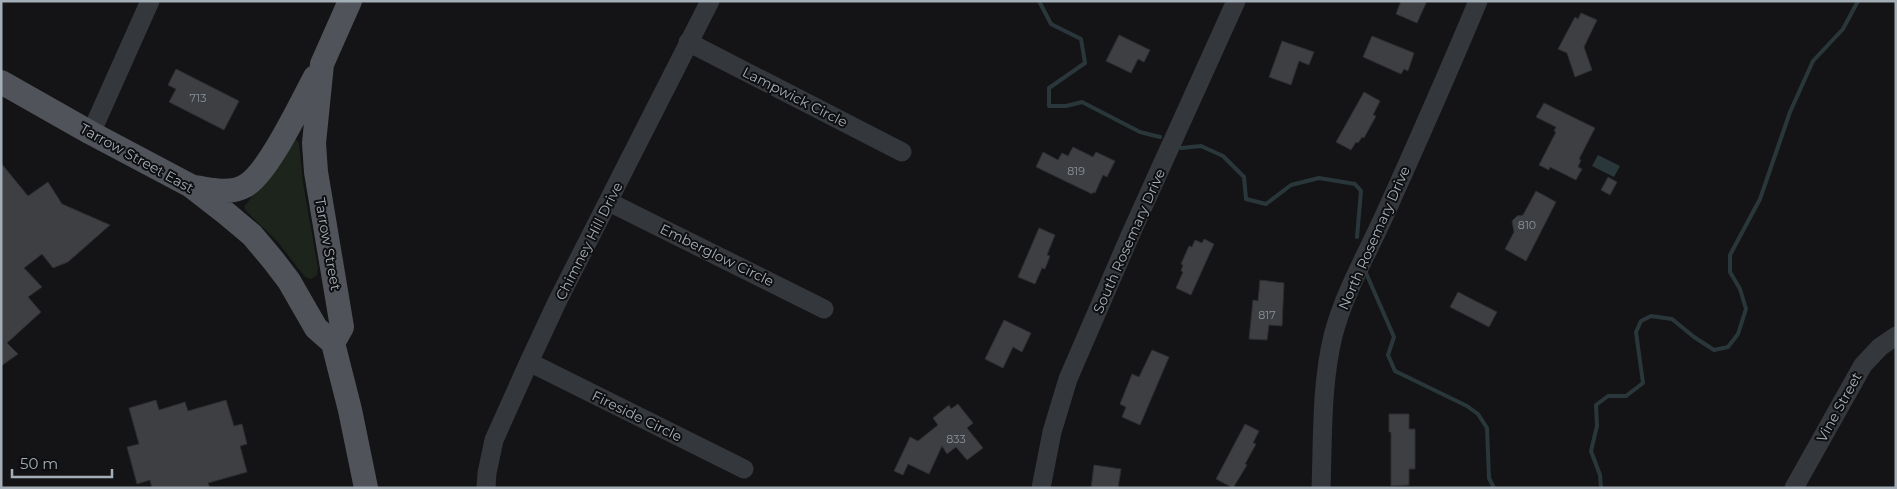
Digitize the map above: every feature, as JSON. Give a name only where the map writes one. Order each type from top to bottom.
[{"type":"main road","name":"Tarrow Street","points":[[333,343],[342,327],[316,172],[314,143],[322,64],[350,1]]},
{"type":"main road","points":[[191,186],[228,192],[246,186],[258,174],[275,151],[322,64]]},
{"type":"main road","name":"Tarrow Street East","points":[[1,82],[91,133],[191,186],[252,235],[289,281],[316,328],[333,343]]},
{"type":"main road","points":[[289,281],[312,295],[324,294],[337,289]]},
{"type":"main road","points":[[333,343],[350,410],[366,488]]},
{"type":"street","points":[[91,133],[150,1]]},
{"type":"street","name":"Chimney Hill Drive","points":[[486,488],[494,440],[529,362],[558,300],[710,1]]},
{"type":"street","name":"South Rosemary Drive","points":[[1041,488],[1052,432],[1068,379],[1132,230],[1236,1]]},
{"type":"street","name":"North Rosemary Drive","points":[[1321,488],[1324,389],[1333,336],[1358,268],[1378,229],[1433,108],[1478,1]]},
{"type":"street","name":"Lampwick Circle","points":[[688,42],[902,152]]},
{"type":"street","name":"Emberglow Circle","points":[[609,202],[824,309]]},
{"type":"street","name":"Vine Street","points":[[1794,488],[1863,365],[1880,347],[1896,336]]},
{"type":"street","name":"Fireside Circle","points":[[529,362],[744,470]]},
{"type":"shaded area","points":[[295,139],[299,143],[303,183],[318,268],[317,275],[311,279],[305,277],[277,241],[244,207]]},
{"type":"shaded area","points":[[1598,155],[1620,166],[1614,177],[1592,166]]},
{"type":"building","points":[[1401,1],[1427,1],[1417,23],[1396,14]]},
{"type":"building","points":[[1581,13],[1597,20],[1584,47],[1592,70],[1575,77],[1567,53],[1558,49],[1575,17],[1578,19]]},
{"type":"building","points":[[1119,35],[1150,50],[1144,62],[1138,59],[1131,73],[1106,61]]},
{"type":"building","points":[[1372,36],[1414,53],[1408,71],[1404,69],[1401,74],[1363,57]]},
{"type":"building","points":[[1282,41],[1314,52],[1309,65],[1299,61],[1291,85],[1269,77]]},
{"type":"building","points":[[176,69],[239,101],[224,130],[169,102],[176,89],[168,85]]},
{"type":"building","points":[[1364,92],[1380,101],[1373,115],[1376,116],[1364,138],[1362,137],[1358,143],[1356,142],[1351,150],[1336,142]]},
{"type":"building","points":[[1544,103],[1595,128],[1579,159],[1581,160],[1578,167],[1582,169],[1576,180],[1550,167],[1549,170],[1539,165],[1556,132],[1554,131],[1556,127],[1536,117]]},
{"type":"building","points":[[1073,147],[1093,157],[1096,152],[1115,161],[1107,177],[1103,175],[1095,193],[1093,192],[1092,194],[1036,167],[1043,152],[1058,160],[1062,153],[1068,156]]},
{"type":"building","points":[[1,163],[28,196],[48,182],[62,204],[110,225],[68,262],[53,268],[42,254],[24,268],[42,287],[28,297],[41,312],[7,343],[18,354],[1,366]]},
{"type":"building","points":[[1608,177],[1617,182],[1610,195],[1601,190]]},
{"type":"building","points":[[1536,191],[1556,202],[1526,261],[1505,249],[1514,232],[1512,221],[1517,216],[1523,215]]},
{"type":"building","points":[[1039,228],[1055,235],[1047,255],[1050,256],[1045,269],[1042,268],[1035,284],[1018,277]]},
{"type":"building","points":[[1204,239],[1214,244],[1191,295],[1176,288],[1183,272],[1181,271],[1183,265],[1181,264],[1189,246],[1192,247],[1195,240],[1202,243]]},
{"type":"building","points":[[1260,280],[1284,283],[1282,326],[1269,325],[1267,340],[1249,339],[1253,300],[1258,301]]},
{"type":"building","points":[[1458,292],[1497,312],[1489,327],[1450,307]]},
{"type":"building","points":[[1004,320],[1031,333],[1022,352],[1013,347],[1003,368],[985,359]]},
{"type":"building","points":[[1152,350],[1169,357],[1140,425],[1122,417],[1126,407],[1120,404],[1132,374],[1139,377]]},
{"type":"building","points":[[156,400],[159,410],[185,402],[188,411],[226,400],[234,426],[242,424],[247,444],[240,446],[247,472],[208,483],[210,488],[152,488],[150,480],[137,484],[127,447],[139,444],[129,408]]},
{"type":"building","points":[[958,404],[973,423],[967,428],[983,448],[967,460],[956,447],[947,454],[942,446],[929,474],[908,464],[903,475],[894,471],[910,437],[918,441],[938,425],[933,418],[949,405],[951,409]]},
{"type":"building","points":[[1389,414],[1409,414],[1409,429],[1415,429],[1415,469],[1409,469],[1409,485],[1391,486]]},
{"type":"building","points":[[1245,424],[1259,431],[1253,443],[1256,444],[1245,464],[1247,465],[1233,488],[1216,479]]},
{"type":"building","points":[[1094,465],[1121,469],[1118,488],[1091,488]]},
{"type":"waterway","points":[[1039,1],[1051,24],[1081,39],[1085,63],[1049,88],[1049,106],[1066,106],[1082,102],[1140,132],[1160,137]]},
{"type":"waterway","points":[[1601,488],[1600,475],[1591,451],[1597,426],[1596,405],[1608,396],[1626,396],[1643,383],[1636,332],[1641,321],[1651,316],[1672,319],[1714,350],[1728,347],[1738,334],[1746,309],[1740,289],[1730,272],[1730,255],[1760,199],[1790,112],[1813,61],[1843,29],[1858,1]]},
{"type":"waterway","points":[[1181,148],[1201,146],[1223,156],[1244,177],[1246,199],[1266,204],[1291,185],[1319,178],[1355,184],[1361,191],[1357,237]]},
{"type":"waterway","points":[[1366,273],[1394,337],[1388,355],[1395,371],[1467,406],[1478,414],[1487,428],[1489,478],[1494,488]]}]
